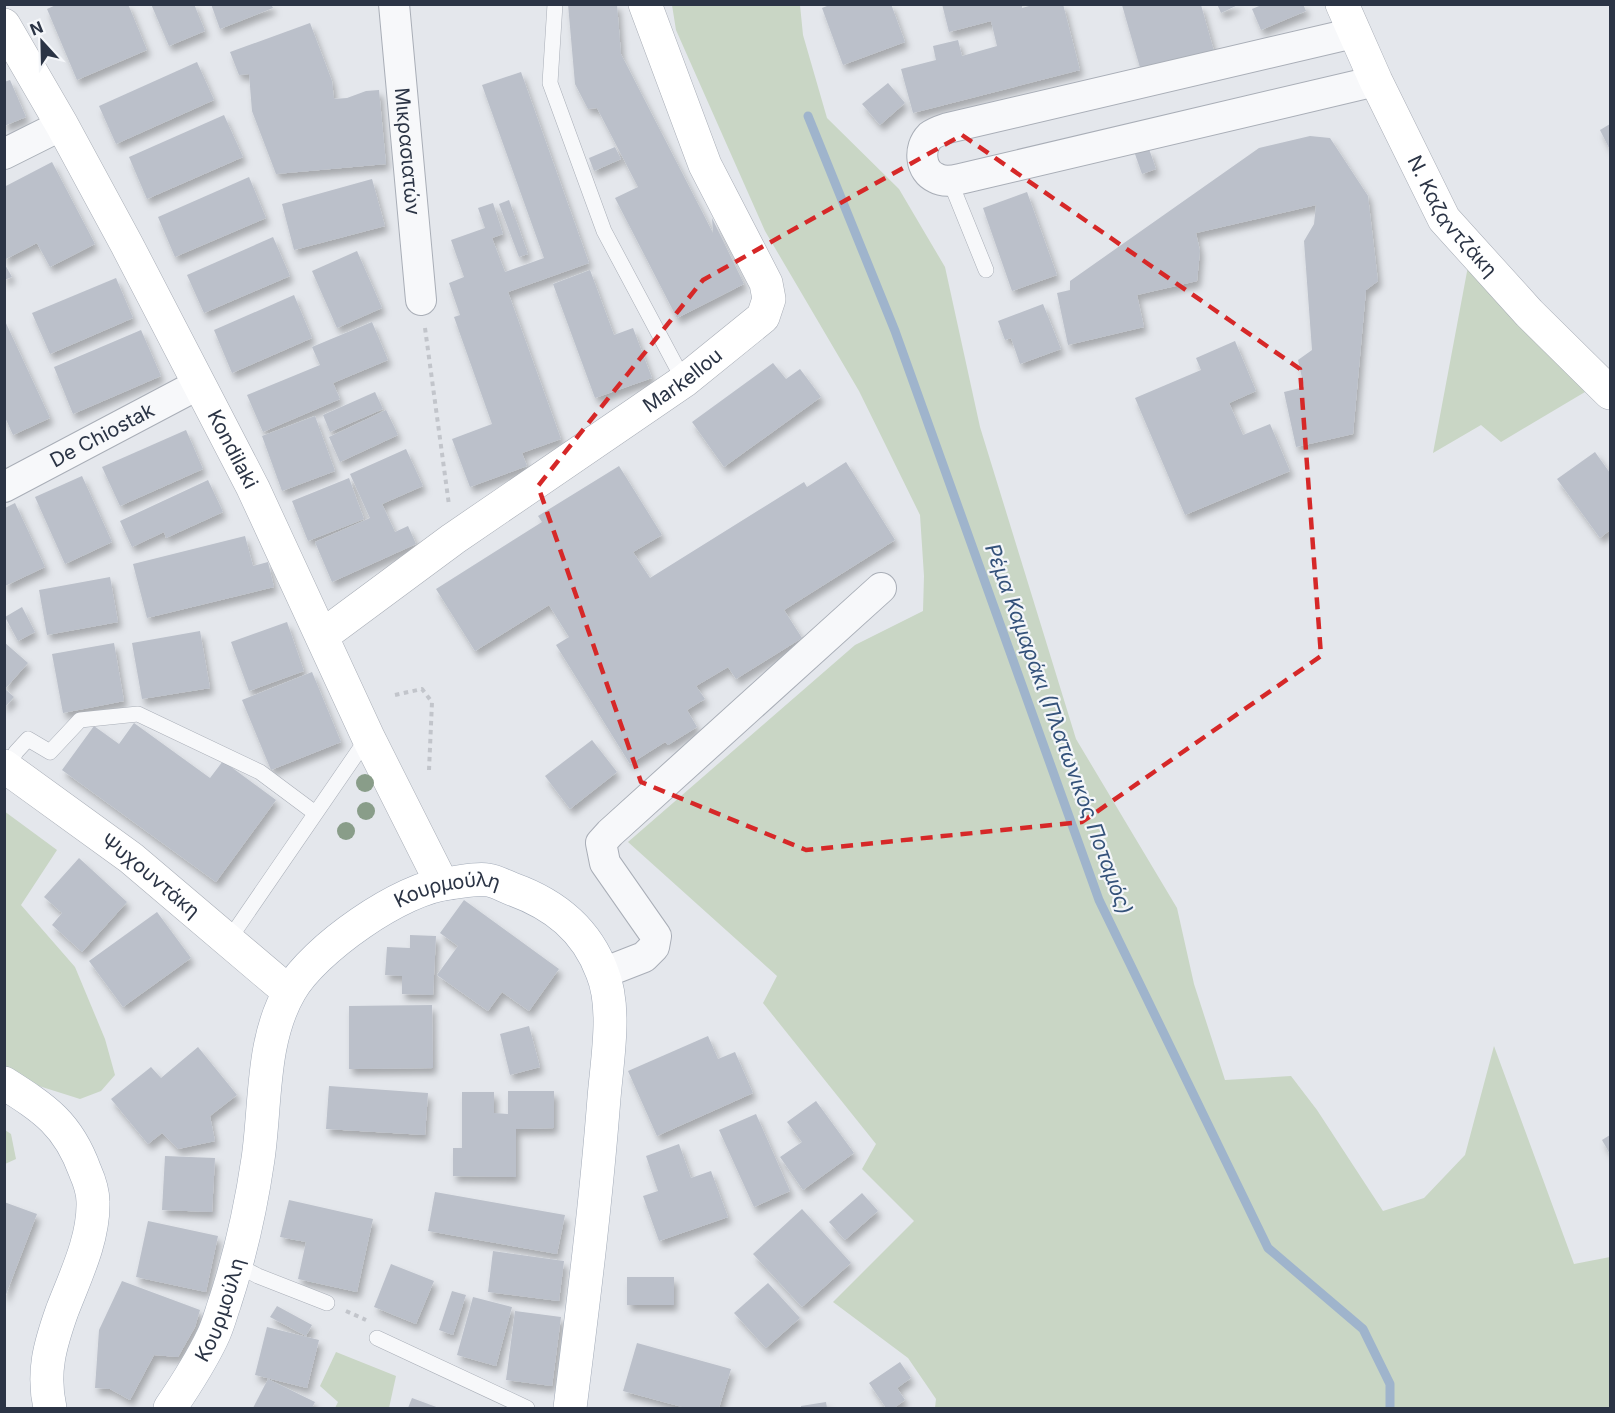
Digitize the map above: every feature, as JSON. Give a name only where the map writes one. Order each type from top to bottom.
[{"type":"main road","name":"Markellou","points":[[322,636],[453,539],[684,381],[763,317],[769,299],[766,283],[705,165],[645,4]]},
{"type":"main road","name":"Ν. Καζαντζάκη","points":[[1348,19],[1444,219],[1529,313],[1611,393]]},
{"type":"main road","name":"Kondilaki","points":[[4,25],[62,125],[199,384],[252,488],[368,736],[442,884]]},
{"type":"main road","name":"Ψυχουντάκη","points":[[6,767],[131,858],[289,992]]},
{"type":"main road","name":"Κουρμούλη","points":[[170,1408],[193,1374],[214,1335],[237,1265],[258,1160],[269,1056],[289,992],[303,971],[367,919],[406,897],[442,884],[487,880],[522,892],[561,914],[585,939],[603,973],[608,1000],[610,1032],[595,1216],[570,1408]]},
{"type":"main road","points":[[4,1083],[40,1106],[65,1130],[78,1152],[88,1177],[93,1201],[85,1250],[57,1327],[45,1369],[50,1408]]},
{"type":"street","name":"Μικρασιατών","points":[[394,4],[421,300]]},
{"type":"street","points":[[1348,19],[939,131],[930,136],[924,145],[923,164],[934,178],[950,181],[1376,81]]},
{"type":"street","points":[[4,154],[62,125]]},
{"type":"street","name":"De Chiostak","points":[[4,487],[199,384]]},
{"type":"street","points":[[603,973],[644,957],[654,947],[656,936],[605,863],[601,843],[882,588]]},
{"type":"lane","points":[[555,4],[550,83],[604,231],[684,381]]},
{"type":"lane","points":[[950,181],[986,270]]},
{"type":"lane","points":[[6,767],[28,739],[50,752],[80,720],[138,714],[260,772],[315,813]]},
{"type":"lane","points":[[228,941],[368,736]]},
{"type":"lane","points":[[237,1265],[258,1276],[327,1303]]},
{"type":"lane","points":[[377,1338],[527,1408]]},
{"type":"path","points":[[421,300],[453,539]]},
{"type":"path","points":[[395,695],[422,689],[432,702],[429,770]]},
{"type":"path","points":[[327,1303],[370,1322],[377,1338]]},
{"type":"highlighted area","points":[[962,135],[1300,369],[1321,656],[1082,822],[806,850],[641,782],[538,486],[703,280]]},
{"type":"green space","points":[[672,5],[800,5],[803,35],[827,118],[899,189],[945,267],[980,427],[1076,739],[1177,908],[1194,984],[1225,1080],[1291,1076],[1317,1110],[1383,1211],[1424,1198],[1465,1155],[1494,1046],[1574,1264],[1610,1257],[1610,1408],[935,1408],[936,1399],[908,1358],[833,1302],[914,1221],[862,1169],[876,1144],[763,1003],[777,976],[628,842],[855,645],[923,611],[924,576],[920,515],[859,391],[765,231],[676,30]]},
{"type":"green space","points":[[1469,261],[1585,392],[1501,442],[1481,425],[1433,453]]},
{"type":"green space","points":[[4,811],[57,850],[21,905],[75,967],[105,1039],[115,1075],[101,1091],[80,1099],[39,1086],[5,1067]]},
{"type":"green space","points":[[5,1130],[11,1134],[16,1159],[5,1164]]},
{"type":"green space","points":[[336,1352],[396,1376],[389,1408],[335,1408],[338,1402],[320,1386]]},
{"type":"building","points":[[58,4],[128,4],[147,50],[77,80],[47,9]]},
{"type":"building","points":[[151,4],[194,4],[205,31],[169,46]]},
{"type":"building","points":[[211,4],[271,4],[273,8],[220,29]]},
{"type":"building","points":[[568,4],[617,4],[621,54],[713,233],[712,218],[744,284],[677,318],[615,198],[638,187],[597,108],[588,109],[575,84]]},
{"type":"building","points":[[832,4],[891,4],[905,42],[843,65],[822,8]]},
{"type":"building","points":[[942,4],[1022,4],[1022,8],[1036,4],[1063,4],[1080,70],[913,113],[901,69],[936,60],[933,46],[958,40],[962,56],[997,46],[991,21],[949,32]]},
{"type":"building","points":[[1217,4],[1240,4],[1221,13]]},
{"type":"building","points":[[1264,4],[1303,4],[1306,11],[1261,30],[1252,9]]},
{"type":"building","points":[[1122,5],[1201,5],[1214,51],[1141,71]]},
{"type":"building","points":[[310,23],[332,81],[334,99],[379,90],[386,164],[276,174],[252,111],[249,74],[239,75],[230,52]]},
{"type":"building","points":[[197,62],[214,100],[116,144],[99,106]]},
{"type":"building","points":[[521,72],[589,263],[508,292],[561,439],[522,453],[527,466],[470,487],[452,439],[492,424],[454,317],[460,315],[449,283],[464,277],[451,240],[485,228],[478,208],[493,203],[503,234],[492,238],[505,272],[544,258],[482,85]]},
{"type":"building","points":[[10,80],[26,117],[4,126],[4,82]]},
{"type":"building","points":[[888,83],[905,103],[880,125],[862,104]]},
{"type":"building","points":[[224,115],[243,157],[147,199],[129,157]]},
{"type":"building","points":[[1610,124],[1610,150],[1600,130]]},
{"type":"building","points":[[1310,136],[1330,138],[1368,196],[1378,281],[1366,290],[1353,434],[1296,447],[1284,392],[1304,387],[1298,360],[1312,350],[1304,241],[1314,224],[1316,205],[1196,233],[1200,251],[1197,281],[1137,295],[1144,327],[1068,345],[1057,293],[1070,290],[1070,281],[1259,148]]},
{"type":"building","points":[[615,147],[621,159],[594,171],[589,158]]},
{"type":"building","points":[[1149,149],[1156,169],[1142,174],[1135,154]]},
{"type":"building","points":[[52,162],[95,244],[50,267],[37,243],[4,260],[4,187]]},
{"type":"building","points":[[249,177],[266,218],[175,257],[158,217]]},
{"type":"building","points":[[372,179],[385,226],[294,250],[282,204]]},
{"type":"building","points":[[1027,192],[1057,275],[1012,291],[983,208]]},
{"type":"building","points":[[509,200],[528,254],[519,257],[499,204]]},
{"type":"building","points":[[273,237],[290,276],[204,313],[187,275]]},
{"type":"building","points":[[357,251],[382,308],[337,328],[312,271]]},
{"type":"building","points":[[4,263],[12,277],[4,280]]},
{"type":"building","points":[[590,270],[614,335],[633,328],[652,378],[595,398],[553,284]]},
{"type":"building","points":[[116,278],[133,318],[50,354],[32,313]]},
{"type":"building","points":[[294,295],[312,338],[232,373],[214,330]]},
{"type":"building","points":[[1043,304],[1061,349],[1020,364],[1011,338],[1005,340],[998,321]]},
{"type":"building","points":[[4,319],[50,418],[13,435],[4,415]]},
{"type":"building","points":[[372,322],[388,360],[333,383],[340,399],[263,432],[247,395],[320,365],[312,347]]},
{"type":"building","points":[[141,330],[161,376],[73,414],[54,367]]},
{"type":"building","points":[[1235,341],[1256,391],[1229,403],[1243,435],[1270,424],[1290,471],[1185,515],[1135,398],[1201,370],[1196,358]]},
{"type":"building","points":[[773,363],[786,379],[800,369],[821,397],[724,467],[692,422]]},
{"type":"building","points":[[375,392],[383,409],[330,432],[323,415]]},
{"type":"building","points":[[386,410],[398,435],[340,462],[329,437]]},
{"type":"building","points":[[315,416],[335,471],[282,491],[262,436]]},
{"type":"building","points":[[186,430],[203,469],[120,506],[102,467]]},
{"type":"building","points":[[406,449],[423,486],[382,504],[395,532],[408,526],[416,544],[332,582],[315,542],[370,518],[350,474]]},
{"type":"building","points":[[1595,452],[1610,473],[1610,530],[1600,538],[1557,479]]},
{"type":"building","points":[[846,462],[895,540],[784,610],[802,638],[736,679],[728,667],[696,686],[705,699],[687,710],[697,727],[668,745],[665,742],[630,764],[556,645],[569,637],[549,605],[475,651],[436,589],[542,522],[538,516],[619,466],[662,535],[633,552],[650,578],[804,482],[807,487]]},
{"type":"building","points":[[82,476],[112,542],[65,564],[35,497]]},
{"type":"building","points":[[349,478],[364,519],[308,541],[292,501]]},
{"type":"building","points":[[208,480],[223,512],[166,538],[164,532],[132,547],[120,521]]},
{"type":"building","points":[[15,503],[45,567],[5,586],[5,508]]},
{"type":"building","points":[[245,536],[253,566],[268,562],[274,587],[147,618],[133,564]]},
{"type":"building","points":[[110,577],[118,622],[47,635],[39,590]]},
{"type":"building","points":[[22,607],[35,632],[18,641],[5,617]]},
{"type":"building","points":[[287,622],[304,671],[249,691],[231,642]]},
{"type":"building","points":[[200,631],[210,688],[142,699],[132,643]]},
{"type":"building","points":[[4,642],[28,663],[5,689],[14,697],[4,708]]},
{"type":"building","points":[[114,643],[124,701],[63,713],[52,654]]},
{"type":"building","points":[[312,672],[341,742],[271,770],[242,700]]},
{"type":"building","points":[[134,723],[210,778],[223,761],[276,800],[216,882],[62,770],[94,726],[119,744]]},
{"type":"building","points":[[592,740],[617,772],[570,809],[545,776]]},
{"type":"building","points":[[79,858],[127,902],[82,952],[52,925],[62,913],[44,897]]},
{"type":"building","points":[[464,900],[559,969],[529,1011],[502,992],[488,1011],[437,975],[458,946],[440,933]]},
{"type":"building","points":[[157,912],[191,958],[123,1007],[89,961]]},
{"type":"building","points":[[410,935],[436,936],[433,995],[402,994],[402,976],[385,975],[387,947],[410,948]]},
{"type":"building","points":[[432,1005],[433,1068],[349,1069],[349,1006]]},
{"type":"building","points":[[529,1026],[540,1067],[510,1075],[500,1034]]},
{"type":"building","points":[[708,1036],[718,1059],[735,1052],[753,1093],[657,1136],[628,1071]]},
{"type":"building","points":[[198,1047],[237,1095],[210,1116],[215,1141],[178,1149],[162,1133],[148,1144],[111,1099],[151,1067],[161,1078]]},
{"type":"building","points":[[329,1086],[428,1093],[425,1135],[326,1129]]},
{"type":"building","points":[[508,1091],[554,1091],[554,1128],[516,1129],[516,1177],[453,1176],[453,1148],[462,1148],[462,1092],[494,1092],[494,1113],[508,1114]]},
{"type":"building","points":[[816,1101],[854,1153],[803,1190],[780,1157],[802,1142],[787,1122]]},
{"type":"building","points":[[756,1114],[790,1191],[754,1207],[719,1130]]},
{"type":"building","points":[[1610,1135],[1610,1154],[1602,1140]]},
{"type":"building","points":[[679,1144],[691,1178],[711,1171],[728,1217],[659,1241],[643,1196],[658,1191],[646,1156]]},
{"type":"building","points":[[165,1156],[215,1158],[212,1212],[162,1210]]},
{"type":"building","points":[[435,1192],[565,1215],[557,1254],[428,1231]]},
{"type":"building","points":[[862,1193],[878,1211],[845,1240],[829,1222]]},
{"type":"building","points":[[289,1200],[373,1219],[357,1292],[298,1279],[306,1242],[280,1237]]},
{"type":"building","points":[[4,1202],[37,1214],[5,1297],[4,1297]]},
{"type":"building","points":[[802,1209],[851,1263],[802,1307],[753,1254]]},
{"type":"building","points":[[148,1221],[218,1236],[206,1292],[136,1277]]},
{"type":"building","points":[[493,1251],[564,1261],[559,1301],[488,1292]]},
{"type":"building","points":[[391,1264],[434,1281],[416,1324],[374,1307]]},
{"type":"building","points":[[627,1277],[674,1277],[674,1305],[627,1305]]},
{"type":"building","points":[[122,1281],[200,1310],[195,1327],[178,1357],[154,1355],[130,1400],[110,1389],[95,1388],[99,1330]]},
{"type":"building","points":[[768,1283],[800,1318],[766,1348],[734,1313]]},
{"type":"building","points":[[452,1291],[466,1295],[453,1335],[439,1330]]},
{"type":"building","points":[[473,1297],[512,1307],[496,1366],[457,1355]]},
{"type":"building","points":[[277,1306],[312,1325],[306,1336],[270,1317]]},
{"type":"building","points":[[515,1311],[561,1317],[552,1386],[506,1380]]},
{"type":"building","points":[[267,1327],[319,1340],[307,1388],[255,1375]]},
{"type":"building","points":[[637,1343],[731,1369],[719,1408],[686,1408],[623,1391]]},
{"type":"building","points":[[900,1362],[911,1378],[897,1388],[905,1400],[894,1408],[886,1408],[869,1383]]},
{"type":"building","points":[[268,1379],[315,1402],[312,1408],[253,1408]]},
{"type":"building","points":[[412,1398],[439,1408],[408,1408]]},
{"type":"building","points":[[826,1402],[827,1408],[801,1408],[801,1406]]},
{"type":"waterway","name":"Ρέμα Καμαράκι (Πλατωνικός Ποταμός)","points":[[808,116],[895,331],[1099,900],[1268,1248],[1363,1329],[1390,1384],[1390,1408]]}]
